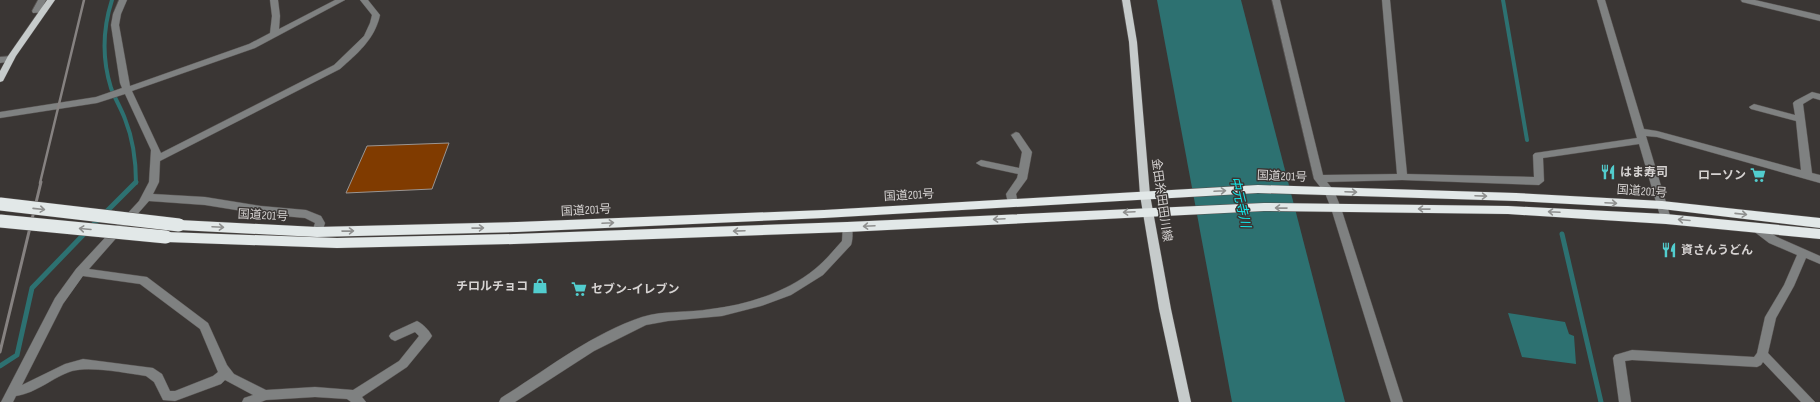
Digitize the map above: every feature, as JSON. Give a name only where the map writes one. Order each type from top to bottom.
[{"type":"highway","name":"国道201号","points":[[0,204],[179,225],[317,232],[525,227],[824,214],[1258,189],[1516,197],[1662,205],[1820,223]]},
{"type":"highway","name":"国道201号","points":[[0,221],[166,237],[337,243],[514,239],[847,227],[1149,211],[1264,207],[1508,210],[1666,219],[1820,234]]},
{"type":"main road","points":[[0,80],[10,59],[51,0]]},
{"type":"main road","name":"金田糸田田川線","points":[[1126,0],[1132,42],[1146,195],[1165,309],[1185,402]]},
{"type":"street","points":[[42,0],[36,10],[44,10]]},
{"type":"street","points":[[9,397],[36,349],[59,301],[80,272],[143,202],[154,182],[156,150],[126,90],[116,25],[117,14],[123,0]]},
{"type":"street","points":[[274,0],[276,16],[274,34]]},
{"type":"street","points":[[0,115],[97,100],[252,46],[341,0]]},
{"type":"street","points":[[156,159],[337,67],[356,50],[375,25],[376,15],[364,0]]},
{"type":"street","points":[[1276,0],[1319,179],[1329,191],[1336,208],[1397,402]]},
{"type":"street","points":[[1386,0],[1402,177]]},
{"type":"street","points":[[1601,0],[1666,219]]},
{"type":"street","points":[[1745,0],[1820,18]]},
{"type":"street","points":[[0,60],[10,59]]},
{"type":"street","points":[[1807,176],[1798,103],[1812,95],[1820,97]]},
{"type":"street","points":[[1754,107],[1800,119]]},
{"type":"street","points":[[1319,179],[1402,177],[1539,181],[1538,155],[1629,143],[1641,136],[1657,134],[1820,179]]},
{"type":"street","points":[[1013,203],[1011,194],[1022,179],[1028,152],[1016,135]]},
{"type":"street","points":[[981,162],[1023,172]]},
{"type":"street","points":[[146,197],[205,201],[261,210],[306,214],[317,219],[320,223],[317,232]]},
{"type":"street","points":[[505,402],[618,332],[647,320],[712,314],[746,306],[785,292],[808,281],[830,263],[847,242],[847,227]]},
{"type":"street","points":[[1756,227],[1772,240],[1820,260]]},
{"type":"street","points":[[1625,402],[1619,358],[1632,355],[1757,362],[1762,354],[1771,316],[1789,286],[1803,253]]},
{"type":"street","points":[[80,272],[143,280],[204,326],[222,368],[230,378],[265,395]]},
{"type":"street","points":[[248,402],[265,395],[315,392],[350,394],[356,399],[403,364],[426,336],[417,326],[395,336]]},
{"type":"street","points":[[1762,354],[1809,402]]},
{"type":"street","points":[[9,397],[69,367],[83,364],[149,371],[158,378],[167,396],[175,396],[217,380],[226,373]]},
{"type":"water","name":"中元寺川","points":[[1157,0],[1241,0],[1345,402],[1232,402]]},
{"type":"water","points":[[1508,313],[1565,322],[1569,334],[1574,336],[1576,364],[1522,357]]},
{"type":"building","points":[[449,143],[432,189],[346,193],[367,146]]},
{"type":"waterway","points":[[112,0],[105,33],[106,66],[111,88],[130,134],[135,159],[136,182]]},
{"type":"waterway","points":[[1503,0],[1527,140]]},
{"type":"waterway","points":[[91,227],[136,182]]},
{"type":"waterway","points":[[0,366],[17,355],[32,288],[86,232]]},
{"type":"waterway","points":[[1562,234],[1601,402]]},
{"type":"railway","points":[[40,183],[84,0]]},
{"type":"railway","points":[[0,352],[41,182]]},
{"type":"place","name":"はま寿司","points":[[1608,172]]},
{"type":"place","name":"ローソン","points":[[1758,175]]},
{"type":"place","name":"資さんうどん","points":[[1669,250]]},
{"type":"place","name":"チロルチョコ","points":[[540,286]]},
{"type":"place","name":"セブン-イレブン","points":[[579,289]]}]
